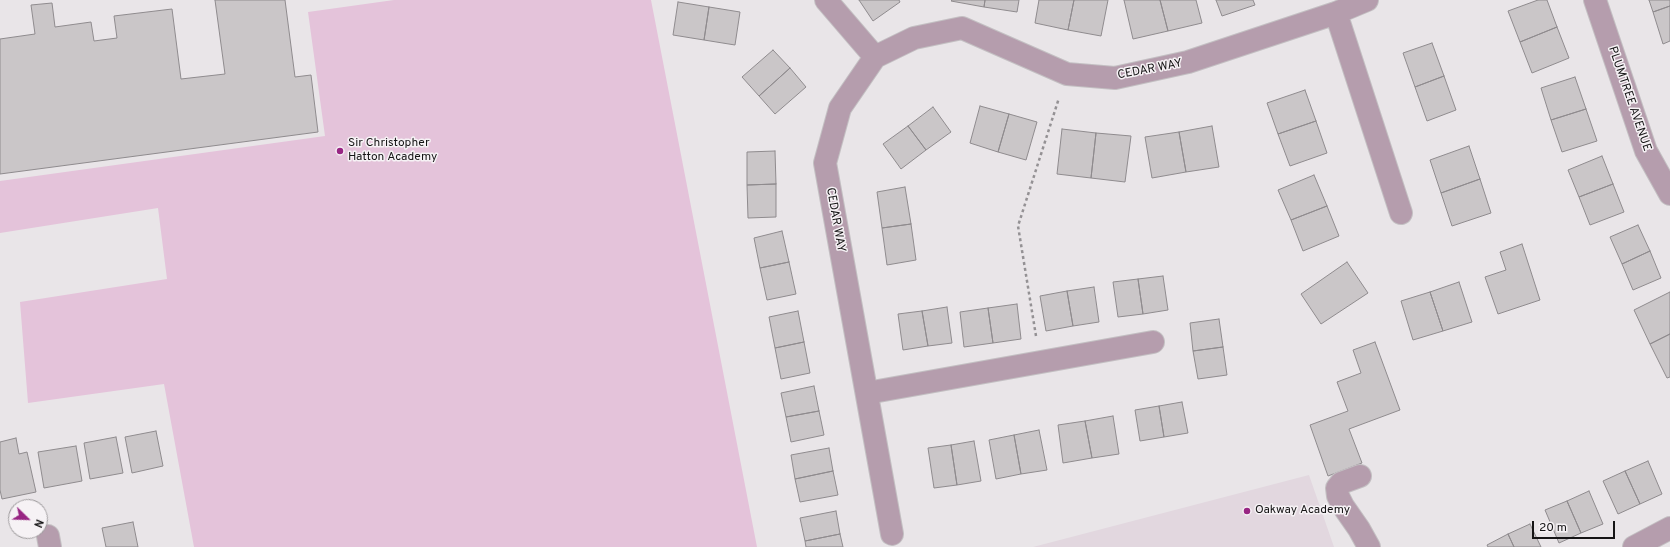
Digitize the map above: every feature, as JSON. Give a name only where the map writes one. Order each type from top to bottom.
[{"type":"street","points":[[826,0],[875,57]]},
{"type":"street","name":"CEDAR WAY","points":[[892,534],[825,163],[840,108],[875,57],[914,38],[962,28],[1067,74],[1115,78],[1188,62],[1336,13],[1367,0]]},
{"type":"street","name":"PLUMTREE AVENUE","points":[[1595,0],[1646,151],[1670,194]]},
{"type":"street","points":[[1336,13],[1401,213]]},
{"type":"street","points":[[867,393],[1153,342]]},
{"type":"street","points":[[1360,476],[1341,483],[1337,488],[1338,496],[1369,547]]},
{"type":"street","points":[[1634,547],[1670,528]]},
{"type":"path","points":[[1040,362],[1018,226],[1067,74]]},
{"type":"shaded area","name":"Sir Christopher Hatton Academy","points":[[394,0],[651,0],[757,547],[194,547],[164,384],[28,403],[20,302],[167,279],[158,208],[0,233],[0,181],[325,136],[308,12]]},
{"type":"shaded area","name":"Oakway Academy","points":[[1309,475],[1334,547],[1033,547]]},
{"type":"building","points":[[215,0],[285,0],[295,77],[311,75],[318,132],[0,174],[0,39],[35,34],[31,5],[52,3],[55,27],[91,22],[94,41],[117,38],[114,16],[172,9],[181,79],[225,74]]},
{"type":"building","points":[[859,0],[899,0],[900,2],[873,21]]},
{"type":"building","points":[[985,0],[984,7],[951,1]]},
{"type":"building","points":[[985,0],[1019,0],[1017,12],[984,7]]},
{"type":"building","points":[[1039,0],[1074,0],[1068,30],[1035,23]]},
{"type":"building","points":[[1074,0],[1108,0],[1101,36],[1068,30]]},
{"type":"building","points":[[1124,0],[1160,0],[1168,31],[1133,39]]},
{"type":"building","points":[[1160,0],[1196,0],[1202,23],[1168,31]]},
{"type":"building","points":[[1216,0],[1253,0],[1255,5],[1222,16]]},
{"type":"building","points":[[1538,0],[1547,0],[1557,27],[1520,42],[1508,11]]},
{"type":"building","points":[[1649,0],[1670,0],[1670,6],[1653,12]]},
{"type":"building","points":[[678,2],[709,7],[704,40],[673,35]]},
{"type":"building","points":[[1670,6],[1670,41],[1663,44],[1653,12]]},
{"type":"building","points":[[709,7],[740,12],[735,45],[704,40]]},
{"type":"building","points":[[1557,27],[1569,58],[1532,73],[1520,42]]},
{"type":"building","points":[[1432,43],[1444,76],[1415,87],[1403,53]]},
{"type":"building","points":[[773,50],[790,68],[759,96],[742,77]]},
{"type":"building","points":[[790,68],[806,87],[775,114],[759,96]]},
{"type":"building","points":[[1444,76],[1456,110],[1427,121],[1415,87]]},
{"type":"building","points":[[1575,77],[1586,109],[1551,120],[1541,88]]},
{"type":"building","points":[[1305,90],[1316,121],[1278,134],[1267,103]]},
{"type":"building","points":[[980,106],[1009,114],[998,152],[970,143]]},
{"type":"building","points":[[933,107],[951,132],[926,150],[908,126]]},
{"type":"building","points":[[1586,109],[1597,141],[1562,152],[1551,120]]},
{"type":"building","points":[[1009,114],[1037,122],[1026,160],[998,152]]},
{"type":"building","points":[[1316,121],[1327,153],[1290,166],[1278,134]]},
{"type":"building","points":[[908,126],[926,150],[901,169],[883,144]]},
{"type":"building","points":[[1212,126],[1219,167],[1186,172],[1179,132]]},
{"type":"building","points":[[1062,129],[1096,133],[1091,178],[1057,174]]},
{"type":"building","points":[[1179,132],[1186,172],[1152,178],[1145,137]]},
{"type":"building","points":[[1096,133],[1131,136],[1125,182],[1091,178]]},
{"type":"building","points":[[1469,146],[1480,179],[1441,193],[1430,160]]},
{"type":"building","points":[[775,151],[776,184],[747,185],[747,152]]},
{"type":"building","points":[[1602,156],[1613,184],[1579,197],[1568,170]]},
{"type":"building","points":[[1314,175],[1327,206],[1291,220],[1278,190]]},
{"type":"building","points":[[1480,179],[1491,213],[1452,226],[1441,193]]},
{"type":"building","points":[[776,184],[776,217],[748,218],[747,185]]},
{"type":"building","points":[[1613,184],[1624,212],[1590,225],[1579,197]]},
{"type":"building","points":[[905,187],[911,224],[882,228],[877,192]]},
{"type":"building","points":[[1327,206],[1339,236],[1303,251],[1291,220]]},
{"type":"building","points":[[911,224],[916,260],[887,265],[882,228]]},
{"type":"building","points":[[1638,225],[1650,251],[1622,264],[1610,237]]},
{"type":"building","points":[[782,231],[789,262],[760,268],[754,238]]},
{"type":"building","points":[[1522,244],[1540,300],[1498,314],[1485,277],[1506,270],[1500,252]]},
{"type":"building","points":[[1650,251],[1661,278],[1633,290],[1622,264]]},
{"type":"building","points":[[789,262],[796,294],[767,300],[760,268]]},
{"type":"building","points":[[1347,262],[1368,293],[1321,324],[1301,294]]},
{"type":"building","points":[[1163,276],[1168,310],[1143,314],[1138,279]]},
{"type":"building","points":[[1138,279],[1143,314],[1118,317],[1113,282]]},
{"type":"building","points":[[1459,282],[1472,322],[1443,331],[1430,292]]},
{"type":"building","points":[[1094,287],[1099,322],[1073,326],[1067,291]]},
{"type":"building","points":[[1067,291],[1073,326],[1046,331],[1040,296]]},
{"type":"building","points":[[1430,292],[1443,331],[1413,340],[1401,301]]},
{"type":"building","points":[[1670,292],[1670,334],[1650,344],[1634,310]]},
{"type":"building","points":[[1017,304],[1021,339],[993,343],[988,308]]},
{"type":"building","points":[[947,307],[952,343],[928,346],[922,311]]},
{"type":"building","points":[[988,308],[993,343],[964,347],[960,312]]},
{"type":"building","points":[[798,311],[804,342],[775,348],[769,317]]},
{"type":"building","points":[[922,311],[928,346],[903,350],[898,314]]},
{"type":"building","points":[[1219,319],[1223,347],[1193,351],[1190,323]]},
{"type":"building","points":[[1670,334],[1670,377],[1667,378],[1650,344]]},
{"type":"building","points":[[804,342],[810,373],[781,379],[775,348]]},
{"type":"building","points":[[1375,342],[1400,410],[1349,429],[1362,463],[1328,476],[1310,425],[1348,411],[1337,382],[1361,373],[1353,350]]},
{"type":"building","points":[[1223,347],[1227,375],[1198,379],[1193,351]]},
{"type":"building","points":[[814,386],[819,411],[786,417],[781,393]]},
{"type":"building","points":[[1182,402],[1188,433],[1164,437],[1159,406]]},
{"type":"building","points":[[1159,406],[1164,437],[1140,441],[1135,410]]},
{"type":"building","points":[[819,411],[824,435],[791,442],[786,417]]},
{"type":"building","points":[[1113,416],[1119,454],[1092,458],[1085,421]]},
{"type":"building","points":[[1085,421],[1092,458],[1063,463],[1058,425]]},
{"type":"building","points":[[1039,430],[1047,470],[1021,474],[1014,435]]},
{"type":"building","points":[[156,431],[163,466],[132,473],[125,437]]},
{"type":"building","points":[[1014,435],[1021,474],[996,479],[989,440]]},
{"type":"building","points":[[116,437],[123,473],[90,479],[84,443]]},
{"type":"building","points":[[16,438],[19,454],[27,452],[36,492],[2,499],[0,490],[0,442]]},
{"type":"building","points":[[974,441],[981,481],[957,485],[951,445]]},
{"type":"building","points":[[951,445],[957,485],[934,488],[928,448]]},
{"type":"building","points":[[76,446],[82,481],[44,488],[38,452]]},
{"type":"building","points":[[829,448],[833,471],[795,479],[791,455]]},
{"type":"building","points":[[1648,461],[1662,494],[1640,504],[1625,471]]},
{"type":"building","points":[[833,471],[838,495],[800,502],[795,479]]},
{"type":"building","points":[[1625,471],[1640,504],[1618,514],[1603,481]]},
{"type":"building","points":[[1589,491],[1603,524],[1581,533],[1567,501]]},
{"type":"building","points":[[1567,501],[1581,533],[1559,543],[1545,510]]},
{"type":"building","points":[[836,511],[840,534],[805,541],[800,518]]},
{"type":"building","points":[[133,522],[138,547],[106,547],[102,528]]},
{"type":"building","points":[[1530,524],[1541,547],[1514,547],[1508,534]]},
{"type":"building","points":[[840,534],[843,547],[806,547],[805,541]]},
{"type":"building","points":[[1508,534],[1514,547],[1488,547],[1487,545]]},
{"type":"place","name":"Sir Christopher Hatton Academy","points":[[340,151]]},
{"type":"place","name":"Oakway Academy","points":[[1247,511]]}]
